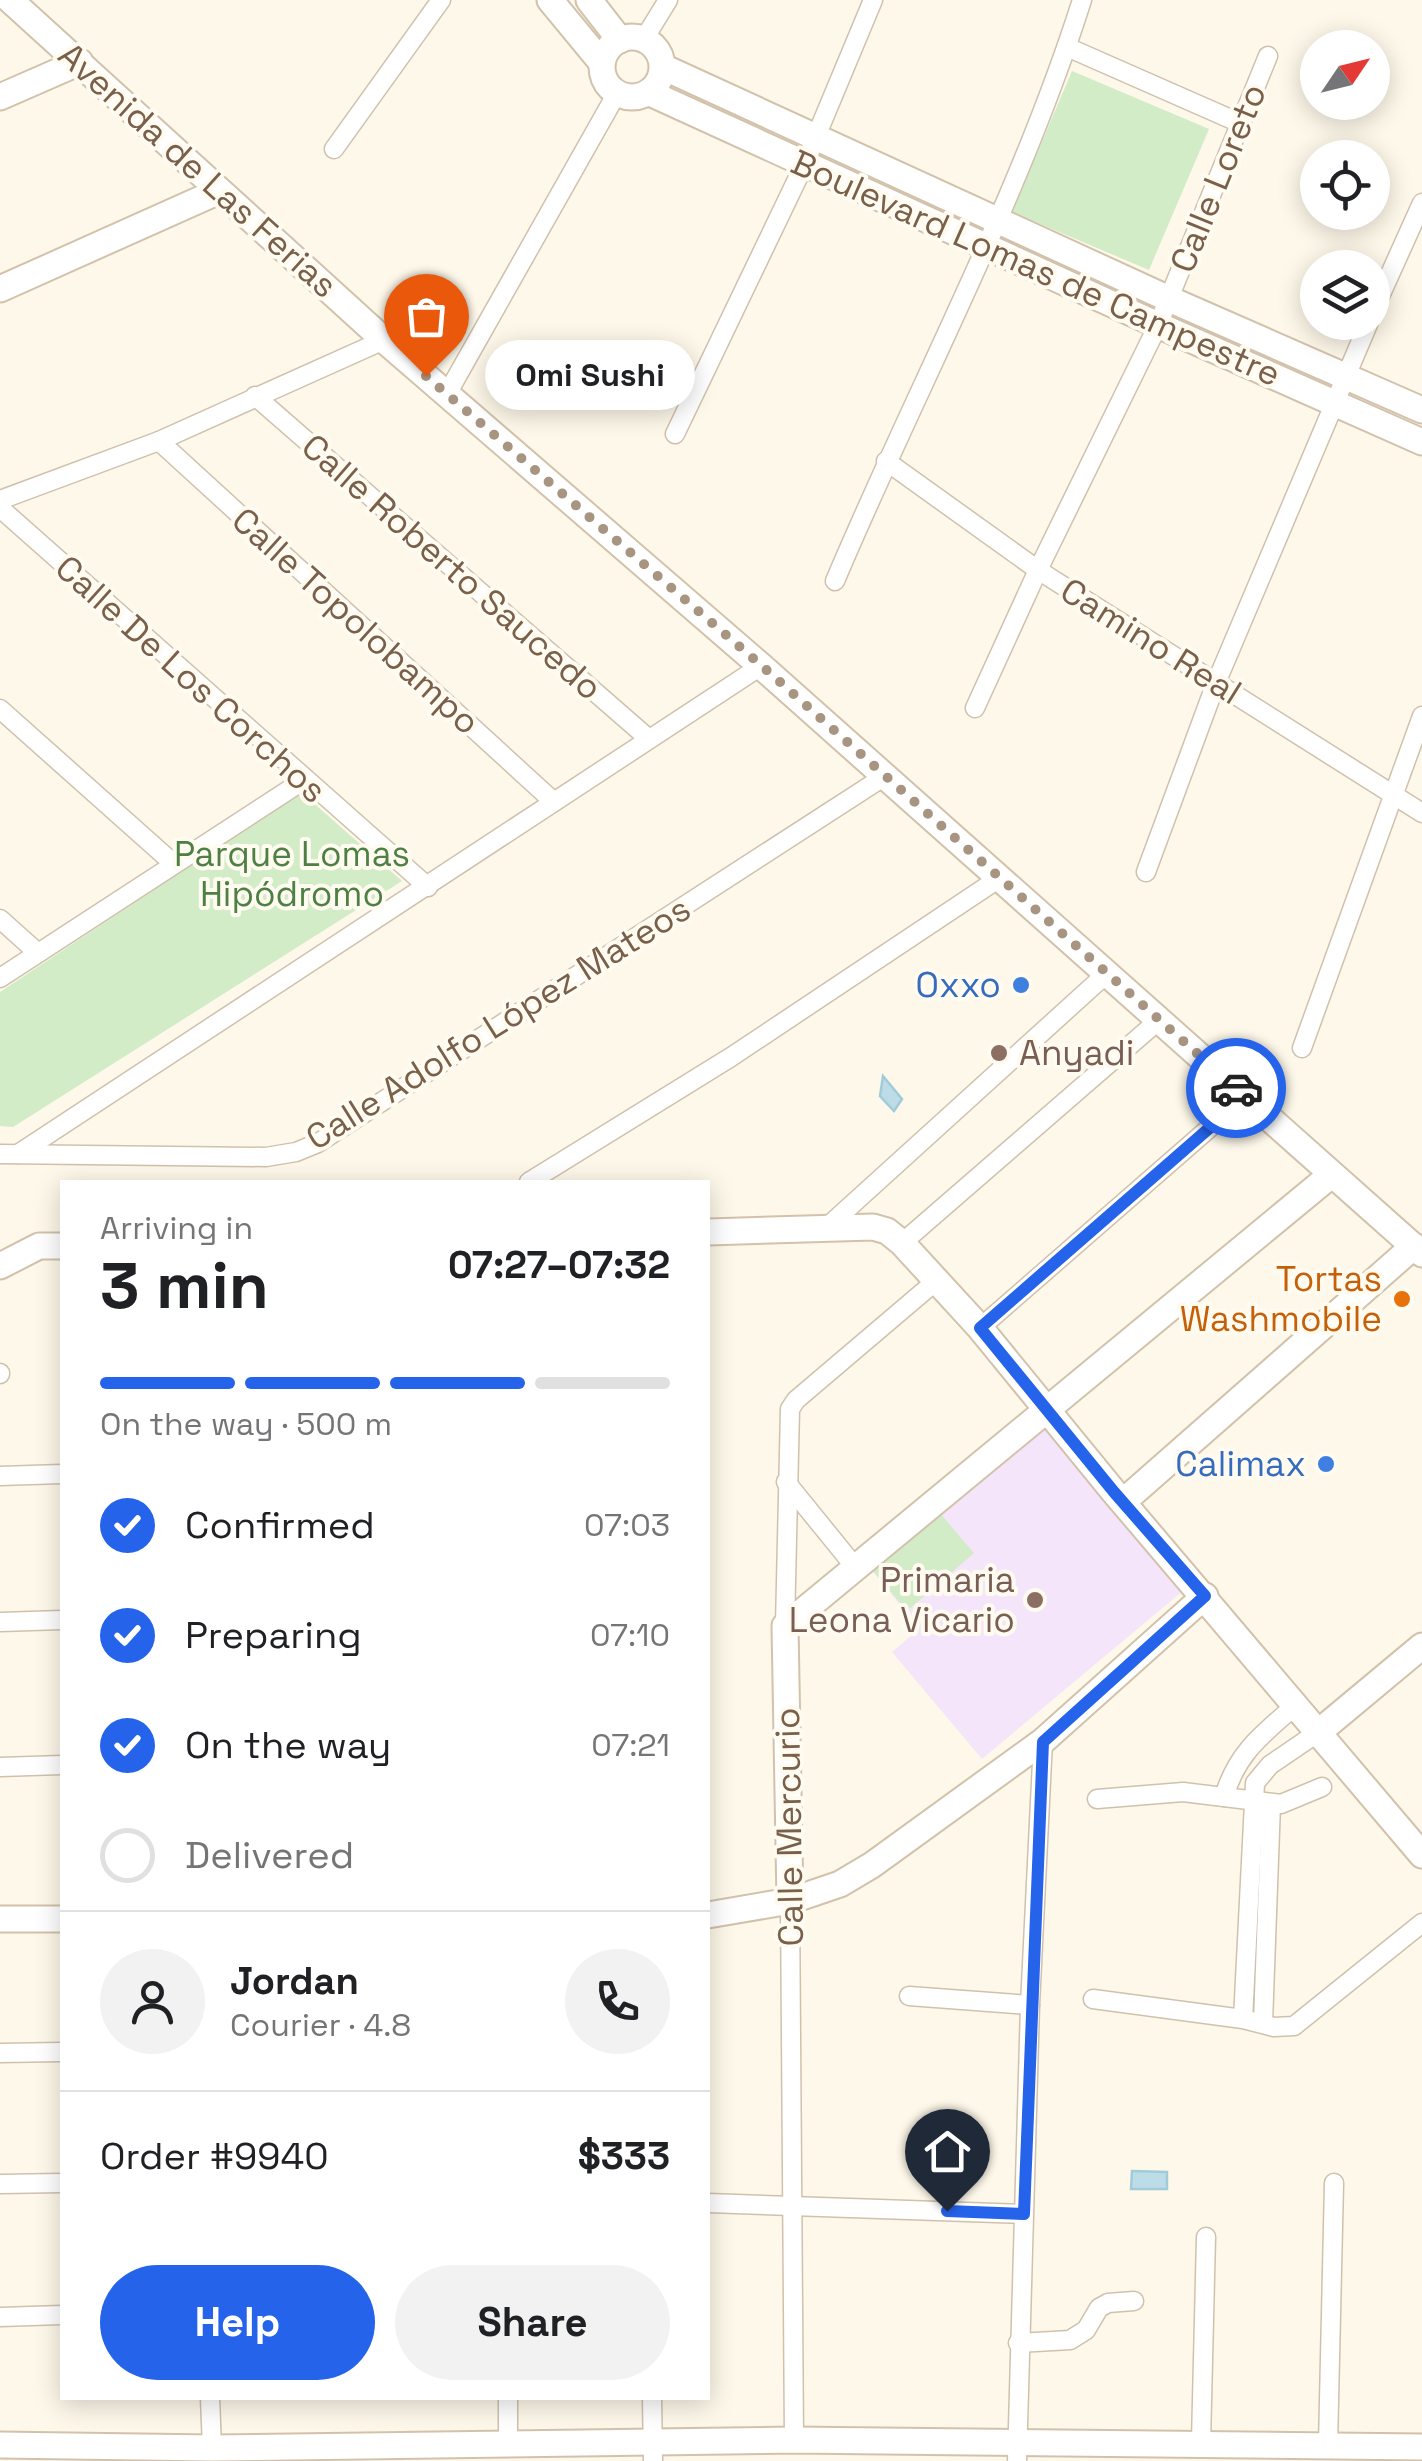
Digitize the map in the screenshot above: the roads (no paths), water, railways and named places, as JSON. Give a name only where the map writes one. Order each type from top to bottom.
[{"type":"main road","name":"Avenida de Las Ferias","points":[[10,0],[384,340],[762,666],[1105,975]]},
{"type":"main road","points":[[550,0],[602,63],[606,82],[616,93],[631,98],[650,92],[663,67],[656,48],[632,39],[589,0]]},
{"type":"main road","points":[[602,63],[605,53],[632,39]]},
{"type":"main road","points":[[0,97],[80,62]]},
{"type":"main road","name":"Boulevard Lomas de Campestre","points":[[663,67],[998,222],[1422,410]]},
{"type":"main road","name":"Boulevard Lomas de Campestre","points":[[650,92],[1422,442]]},
{"type":"main road","points":[[0,289],[219,191]]},
{"type":"main road","points":[[1105,975],[1418,1250],[1124,1501]]},
{"type":"main road","points":[[786,1626],[1331,1175]]},
{"type":"main road","points":[[710,1232],[873,1226],[902,1243],[980,1328],[1422,1856]]},
{"type":"main road","points":[[0,1266],[39,1246],[60,1246]]},
{"type":"main road","points":[[710,1915],[790,1901],[840,1884],[872,1866],[1043,1742],[1205,1596]]},
{"type":"main road","name":"Calle Mercurio","points":[[786,1626],[790,1901]]},
{"type":"main road","points":[[1320,1731],[1422,1646]]},
{"type":"main road","points":[[0,1918],[60,1918]]},
{"type":"main road","points":[[0,2445],[212,2448],[508,2442],[653,2451],[794,2440],[1017,2451],[1201,2442],[1422,2446]]},
{"type":"street","points":[[334,149],[440,0]]},
{"type":"street","points":[[632,39],[668,0]]},
{"type":"street","points":[[674,434],[804,163],[874,0]]},
{"type":"street","points":[[836,581],[886,461],[998,222],[1082,0]]},
{"type":"street","points":[[1067,48],[1242,124]]},
{"type":"street","name":"Calle Loreto","points":[[975,708],[1158,325],[1268,56]]},
{"type":"street","points":[[448,394],[616,93]]},
{"type":"street","points":[[1390,274],[1422,203]]},
{"type":"street","points":[[0,500],[158,440],[384,340]]},
{"type":"street","points":[[1146,872],[1216,683],[1361,340]]},
{"type":"street","name":"Calle Roberto Saucedo","points":[[255,396],[649,739]]},
{"type":"street","name":"Calle Topolobampo","points":[[158,440],[554,802]]},
{"type":"street","name":"Camino Real","points":[[886,461],[1038,570],[1422,813]]},
{"type":"street","name":"Calle De Los Corchos","points":[[0,508],[428,888]]},
{"type":"street","points":[[9,1154],[428,888],[762,666]]},
{"type":"street","points":[[0,710],[174,864]]},
{"type":"street","points":[[1302,1048],[1422,716]]},
{"type":"street","name":"Calle Adolfo López Mateos","points":[[9,1154],[266,1158],[318,1143],[884,776]]},
{"type":"street","points":[[0,978],[304,780]]},
{"type":"street","points":[[532,1180],[731,1056],[998,880]]},
{"type":"street","points":[[0,919],[38,953]]},
{"type":"street","points":[[825,1230],[1105,975]]},
{"type":"street","points":[[902,1243],[1159,1020]]},
{"type":"street","points":[[980,1328],[1245,1097]]},
{"type":"street","name":"Calle Mercurio","points":[[786,1626],[786,1482],[789,1417],[796,1400],[936,1281]]},
{"type":"street","points":[[0,1476],[60,1474]]},
{"type":"street","points":[[786,1482],[855,1567]]},
{"type":"street","points":[[0,1622],[60,1620]]},
{"type":"street","points":[[1224,1797],[1242,1754],[1296,1704]]},
{"type":"street","points":[[1263,2023],[1262,1802],[1255,1784],[1262,1772],[1320,1731]]},
{"type":"street","points":[[1017,2451],[1030,2005],[1043,1742]]},
{"type":"street","points":[[0,1767],[60,1765]]},
{"type":"street","points":[[1096,1799],[1184,1792],[1262,1802],[1290,1801],[1322,1786]]},
{"type":"street","points":[[1242,2019],[1262,1802]]},
{"type":"street","name":"Calle Mercurio","points":[[790,1901],[794,2440]]},
{"type":"street","points":[[1093,1999],[1285,2028],[1303,2021],[1422,1923]]},
{"type":"street","points":[[909,1996],[1030,2005]]},
{"type":"street","points":[[0,2053],[60,2052]]},
{"type":"street","points":[[0,2184],[60,2183]]},
{"type":"street","points":[[1328,2446],[1334,2183]]},
{"type":"street","points":[[710,2203],[1024,2214]]},
{"type":"street","points":[[1201,2442],[1206,2237]]},
{"type":"street","points":[[1018,2343],[1070,2340],[1086,2330],[1099,2308],[1134,2300]]},
{"type":"street","points":[[0,2316],[60,2316]]},
{"type":"street","points":[[210,2400],[212,2448]]},
{"type":"street","points":[[508,2400],[508,2442]]},
{"type":"street","points":[[652,2400],[653,2451]]},
{"type":"water","points":[[883,1076],[902,1099],[894,1111],[880,1096]]},
{"type":"water","points":[[1132,2171],[1167,2172],[1167,2189],[1131,2189]]},
{"type":"place","name":"Omi Sushi","points":[[426,376]]},
{"type":"place","name":"Oxxo","points":[[1021,985]]},
{"type":"place","name":"Anyadi","points":[[999,1053]]},
{"type":"place","name":"Tortas Washmobile","points":[[1402,1299]]},
{"type":"place","name":"Calimax","points":[[1326,1464]]},
{"type":"place","name":"Primaria Leona Vicario","points":[[1035,1600]]},
{"type":"park label","name":"Parque Lomas Hipódromo","points":[[292,874]]}]
